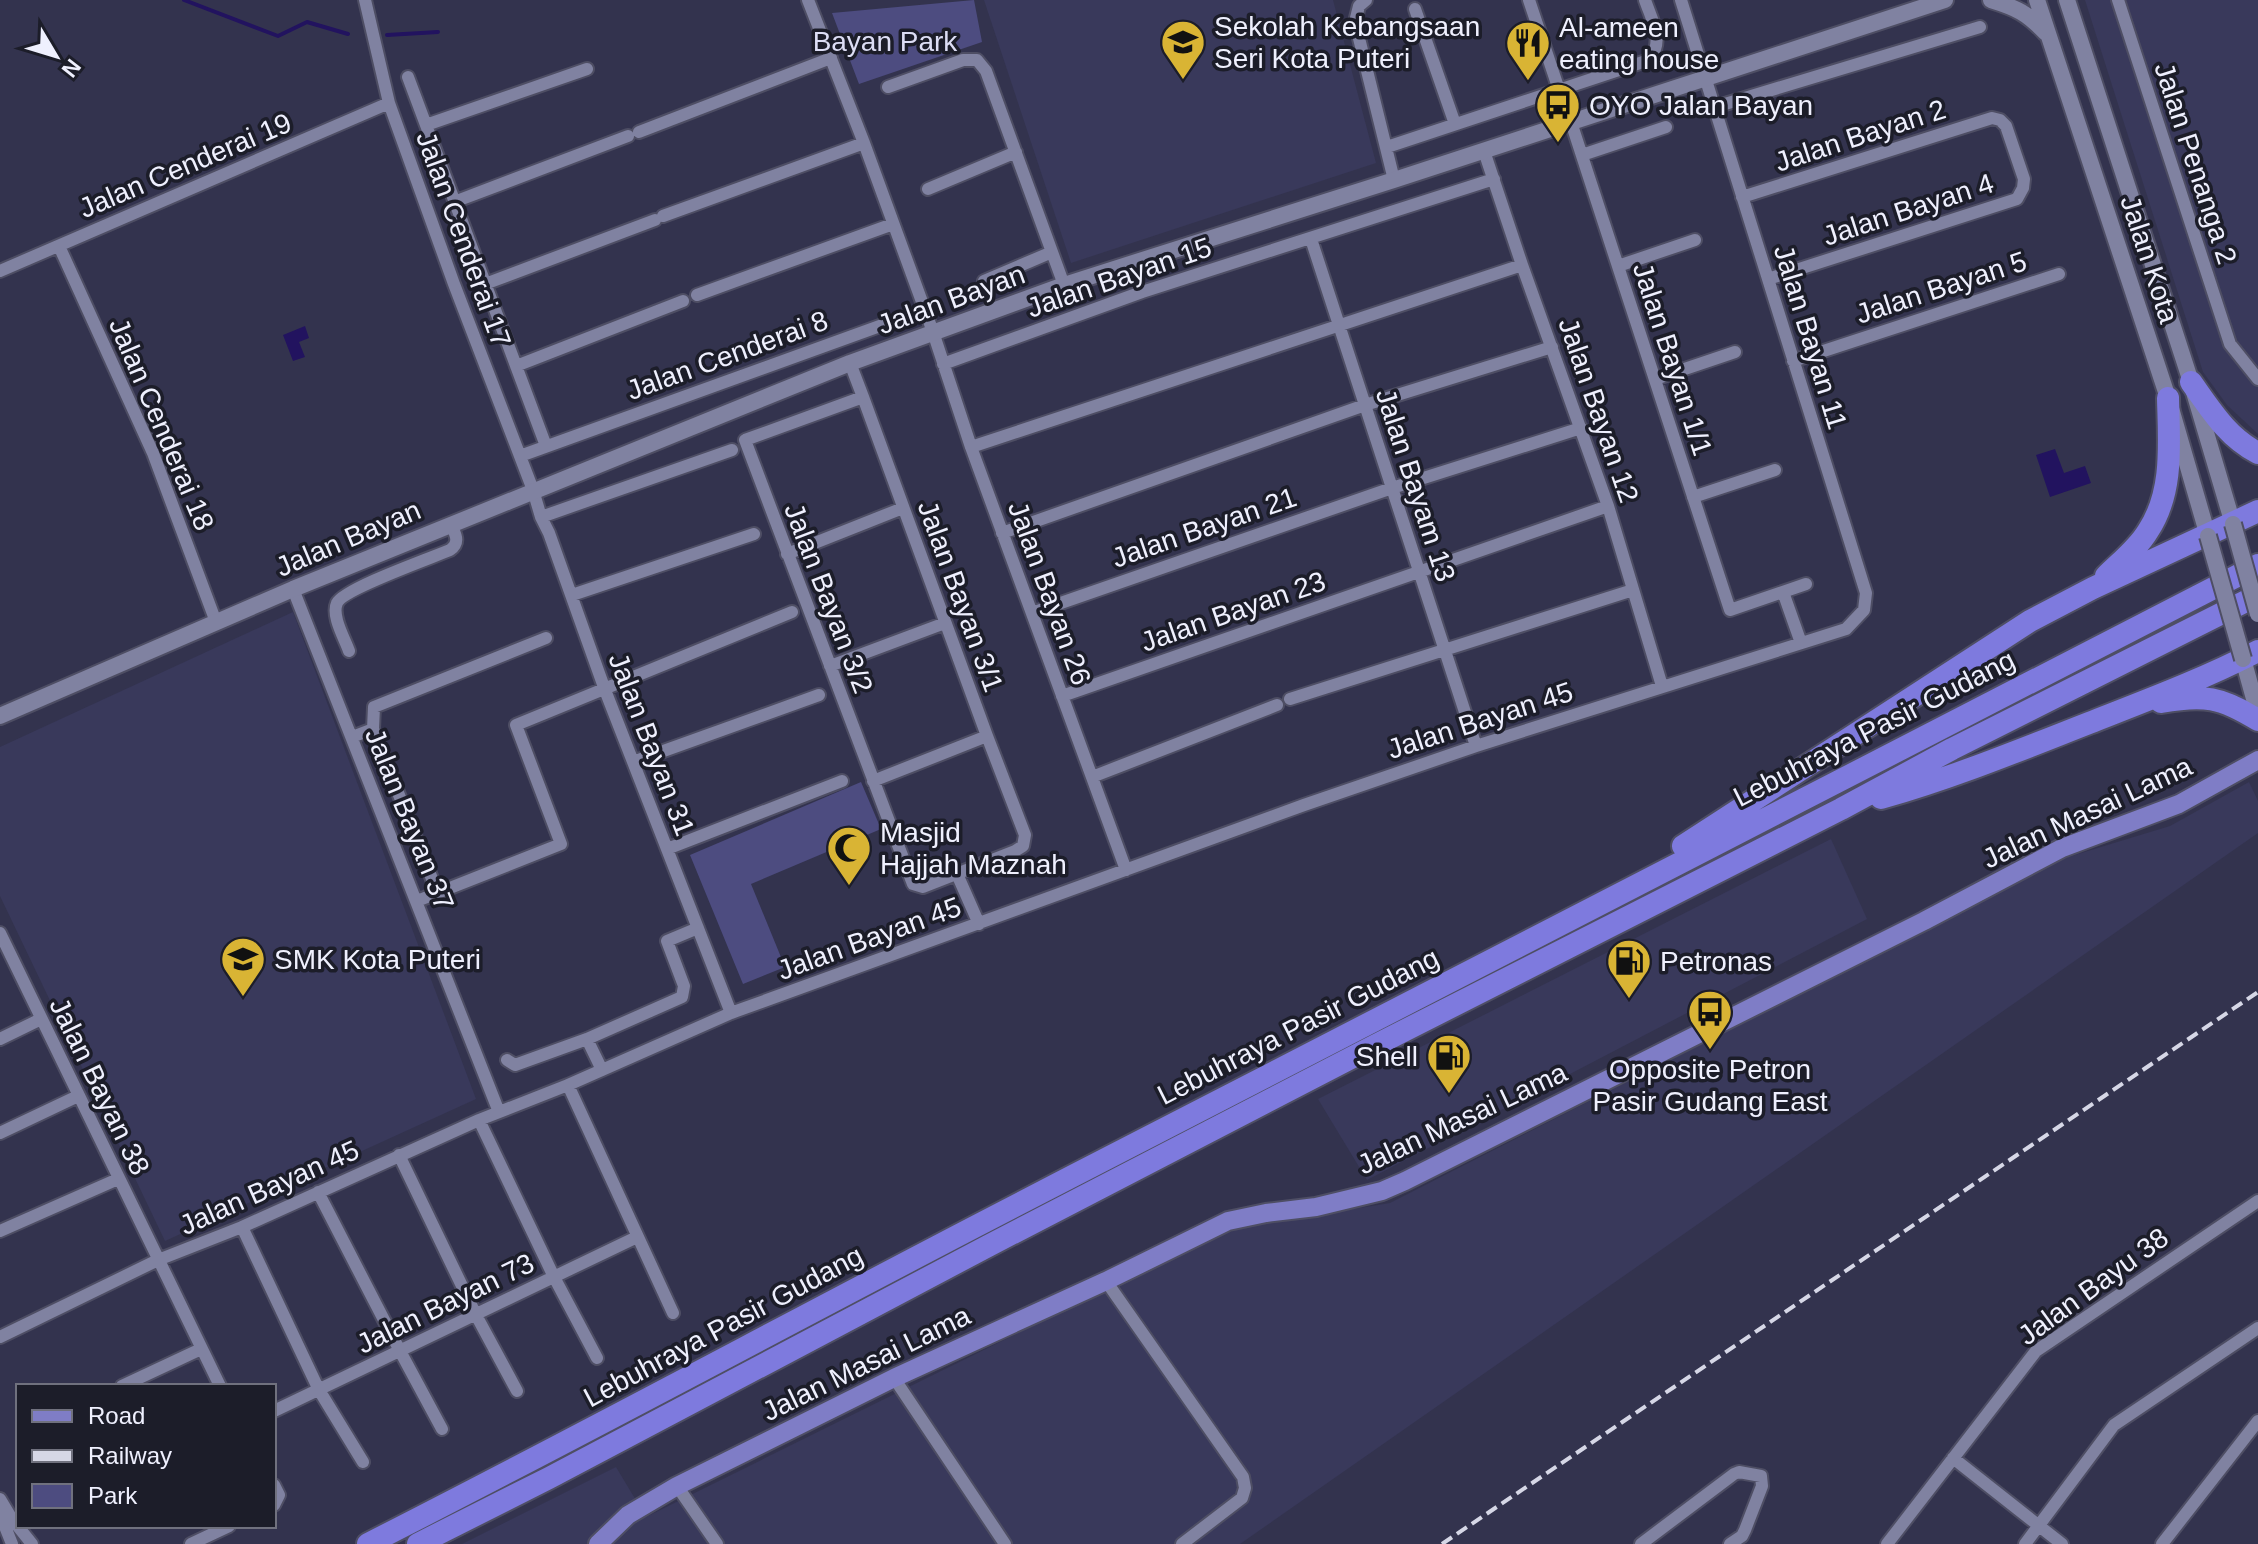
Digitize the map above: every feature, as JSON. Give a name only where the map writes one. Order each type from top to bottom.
[{"type":"highway","points":[[2191,382],[2221,425],[2243,445],[2258,453]]},
{"type":"highway","points":[[2093,588],[2148,532],[2159,509],[2169,458],[2168,398]]},
{"type":"highway","points":[[1625,889],[1680,848],[2030,621],[2258,511]]},
{"type":"highway","name":"Lebuhraya Pasir Gudang","points":[[368,1544],[539,1458],[978,1225],[1625,889],[2258,565]]},
{"type":"highway","name":"Lebuhraya Pasir Gudang","points":[[418,1544],[1376,1045],[2258,595]]},
{"type":"highway","points":[[1841,809],[1924,785],[2130,707],[2250,655]]},
{"type":"highway","points":[[2130,707],[2184,698],[2210,699],[2232,704],[2258,720]]},
{"type":"main road","name":"Jalan Masai Lama","points":[[598,1544],[628,1515],[677,1486],[894,1378],[1106,1281],[1228,1221],[1316,1207],[1382,1191],[1405,1181],[1924,921],[2062,848],[2179,804],[2258,760]]},
{"type":"street","name":"Jalan Cenderai 17","points":[[365,0],[389,103],[533,490]]},
{"type":"street","name":"Jalan Bayan 26","points":[[808,0],[864,143],[971,447],[1126,870]]},
{"type":"street","points":[[1529,0],[1559,90]]},
{"type":"street","points":[[1387,147],[1649,60],[1658,45],[1658,36],[1645,0]]},
{"type":"street","name":"Jalan Bayan 11","points":[[1681,0],[1866,593],[1864,610]]},
{"type":"street","name":"Jalan Bayan","points":[[0,716],[293,589],[533,490],[933,332],[1064,285],[1945,0]]},
{"type":"street","points":[[1991,0],[2016,8],[2031,17],[2050,37]]},
{"type":"street","name":"Jalan Kota","points":[[2037,0],[2168,398],[2208,536],[2250,655],[2258,713]]},
{"type":"street","name":"Jalan Kota","points":[[2067,0],[2191,382],[2258,614]]},
{"type":"street","name":"Jalan Penanga 2","points":[[2118,0],[2230,344],[2258,379]]},
{"type":"street","points":[[1362,3],[1355,22],[1394,180]]},
{"type":"street","points":[[1415,9],[1455,124]]},
{"type":"street","points":[[1715,107],[1980,27]]},
{"type":"street","points":[[454,202],[831,58]]},
{"type":"street","points":[[888,87],[963,60],[977,60],[986,71],[1064,285]]},
{"type":"street","points":[[426,125],[587,69]]},
{"type":"street","points":[[408,77],[546,446]]},
{"type":"street","name":"Jalan Cenderai 19","points":[[0,271],[389,103]]},
{"type":"street","name":"Jalan Bayan 2","points":[[1742,197],[1992,118],[2006,126],[2024,179],[2017,199]]},
{"type":"street","name":"Jalan Bayan 1/1","points":[[1571,122],[1730,610],[1783,592]]},
{"type":"street","points":[[1582,155],[1666,127]]},
{"type":"street","points":[[485,284],[864,143]]},
{"type":"street","name":"Jalan Bayan 12","points":[[1484,151],[1608,506],[1662,686]]},
{"type":"street","points":[[928,189],[1016,152]]},
{"type":"street","name":"Jalan Bayan 15","points":[[943,364],[1142,292],[1494,179]]},
{"type":"street","name":"Jalan Bayan 4","points":[[1768,279],[2017,199]]},
{"type":"street","points":[[697,295],[893,224]]},
{"type":"street","name":"Jalan Bayam 13","points":[[1311,239],[1476,746]]},
{"type":"street","points":[[1618,266],[1695,240]]},
{"type":"street","name":"Jalan Cenderai 18","points":[[59,246],[153,453],[216,622]]},
{"type":"street","points":[[984,281],[1052,252]]},
{"type":"street","points":[[971,447],[1522,265]]},
{"type":"street","name":"Jalan Bayan 5","points":[[1793,361],[2059,274]]},
{"type":"street","points":[[516,366],[683,301]]},
{"type":"street","name":"Jalan Cenderai 8","points":[[520,456],[924,310]]},
{"type":"street","points":[[1002,533],[1365,405],[1552,347]]},
{"type":"street","points":[[1655,379],[1735,352]]},
{"type":"street","name":"Jalan Bayan 3/1","points":[[850,363],[1025,835],[1023,846],[1015,851],[957,874]]},
{"type":"street","name":"Jalan Bayan 3/2","points":[[863,397],[745,440],[913,884],[923,887],[957,874]]},
{"type":"street","name":"Jalan Bayan 21","points":[[1032,613],[1392,488],[1581,428]]},
{"type":"street","points":[[541,517],[732,450]]},
{"type":"street","points":[[1693,497],[1775,470]]},
{"type":"street","name":"Jalan Bayan 31","points":[[533,490],[605,690],[731,1013]]},
{"type":"street","name":"Jalan Bayan 23","points":[[1062,696],[1608,506]]},
{"type":"street","points":[[787,554],[903,508]]},
{"type":"street","points":[[349,651],[335,612],[336,604],[360,587],[450,550],[457,541],[451,524]]},
{"type":"street","points":[[572,595],[754,534]]},
{"type":"street","points":[[1801,643],[1783,592],[1806,584]]},
{"type":"street","name":"Jalan Bayan 37","points":[[293,589],[499,1112]]},
{"type":"street","points":[[1092,777],[1284,702],[1633,590]]},
{"type":"street","name":"Jalan Bayan 45","points":[[0,1337],[158,1260],[242,1227],[399,1155],[731,1013],[1304,805],[1476,746],[1846,629],[1864,610]]},
{"type":"street","points":[[417,901],[561,844],[516,725],[792,612]]},
{"type":"street","points":[[830,666],[945,623]]},
{"type":"street","points":[[436,889],[373,729],[374,707],[546,638]]},
{"type":"street","points":[[633,762],[819,695]]},
{"type":"street","points":[[352,737],[373,729]]},
{"type":"street","points":[[873,781],[987,736]]},
{"type":"street","points":[[667,849],[842,781]]},
{"type":"street","points":[[957,874],[979,924]]},
{"type":"street","points":[[507,1060],[515,1065],[587,1039],[682,997],[684,986],[667,941],[698,928]]},
{"type":"street","name":"Jalan Bayan 38","points":[[1,939],[219,1384]]},
{"type":"street","points":[[0,1039],[41,1019]]},
{"type":"street","points":[[587,1039],[602,1070]]},
{"type":"street","points":[[568,1085],[673,1313]]},
{"type":"street","points":[[0,1133],[78,1096]]},
{"type":"street","points":[[479,1120],[554,1277],[597,1358]]},
{"type":"street","points":[[399,1155],[476,1315],[517,1391]]},
{"type":"street","points":[[0,1231],[118,1179]]},
{"type":"street","points":[[318,1192],[442,1429]]},
{"type":"street","name":"Jalan Bayu 38","points":[[1887,1544],[2036,1351],[2258,1201]]},
{"type":"street","points":[[242,1227],[319,1390],[363,1462]]},
{"type":"street","name":"Jalan Bayan 73","points":[[276,1410],[637,1237]]},
{"type":"street","points":[[1106,1281],[1243,1477],[1245,1488],[1242,1498],[1182,1544]]},
{"type":"street","points":[[2025,1544],[2114,1425],[2258,1328]]},
{"type":"street","points":[[126,1384],[201,1349]]},
{"type":"street","points":[[894,1378],[1005,1544]]},
{"type":"street","points":[[2162,1544],[2258,1421]]},
{"type":"street","points":[[1953,1458],[2062,1544]]},
{"type":"street","points":[[1641,1544],[1734,1474],[1757,1474],[1761,1476],[1762,1486],[1742,1536],[1730,1544]]},
{"type":"street","points":[[677,1486],[717,1544]]},
{"type":"street","points":[[0,1499],[16,1524]]},
{"type":"street","points":[[0,1514],[12,1544]]},
{"type":"street","points":[[19,1528],[32,1544]]},
{"type":"street","points":[[191,1544],[225,1528]]},
{"type":"shaded area","name":"Sekolah Kebangsaan Seri Kota Puteri","points":[[984,0],[1333,0],[1376,163],[1071,263]]},
{"type":"shaded area","points":[[2085,0],[2258,0],[2258,434],[2227,405],[2203,372]]},
{"type":"shaded area","points":[[305,326],[309,338],[299,342],[305,357],[293,361],[283,335]]},
{"type":"shaded area","points":[[2055,449],[2064,473],[2085,466],[2091,483],[2050,497],[2036,455]]},
{"type":"shaded area","name":"SMK Kota Puteri","points":[[293,612],[476,1099],[165,1241],[0,896],[0,747]]},
{"type":"shaded area","points":[[2249,782],[2258,801],[2258,833],[1240,1544],[462,1544],[616,1467],[646,1517],[1208,1239],[1248,1226],[1390,1203],[2068,857],[2170,826]]},
{"type":"shaded area","points":[[1831,839],[1867,919],[1367,1180],[1318,1099]]},
{"type":"green space","name":"Bayan Park","points":[[974,0],[982,42],[859,84],[832,13]]},
{"type":"green space","points":[[861,782],[881,829],[751,884],[785,967],[743,984],[690,855]]},
{"type":"waterway","points":[[184,0],[278,36],[307,22],[348,34]]},
{"type":"waterway","points":[[387,35],[438,32]]},
{"type":"railway","points":[[1442,1544],[2258,992]]},
{"type":"place","name":"Sekolah Kebangsaan Seri Kota Puteri","points":[[1183,81]]},
{"type":"place","name":"Al-ameen eating house","points":[[1528,82]]},
{"type":"place","name":"OYO Jalan Bayan","points":[[1558,144]]},
{"type":"place","name":"Masjid Hajjah Maznah","points":[[849,887]]},
{"type":"place","name":"SMK Kota Puteri","points":[[243,998]]},
{"type":"place","name":"Petronas","points":[[1629,1000]]},
{"type":"place","name":"Opposite Petron Pasir Gudang East","points":[[1710,1051]]},
{"type":"place","name":"Shell","points":[[1449,1095]]}]
